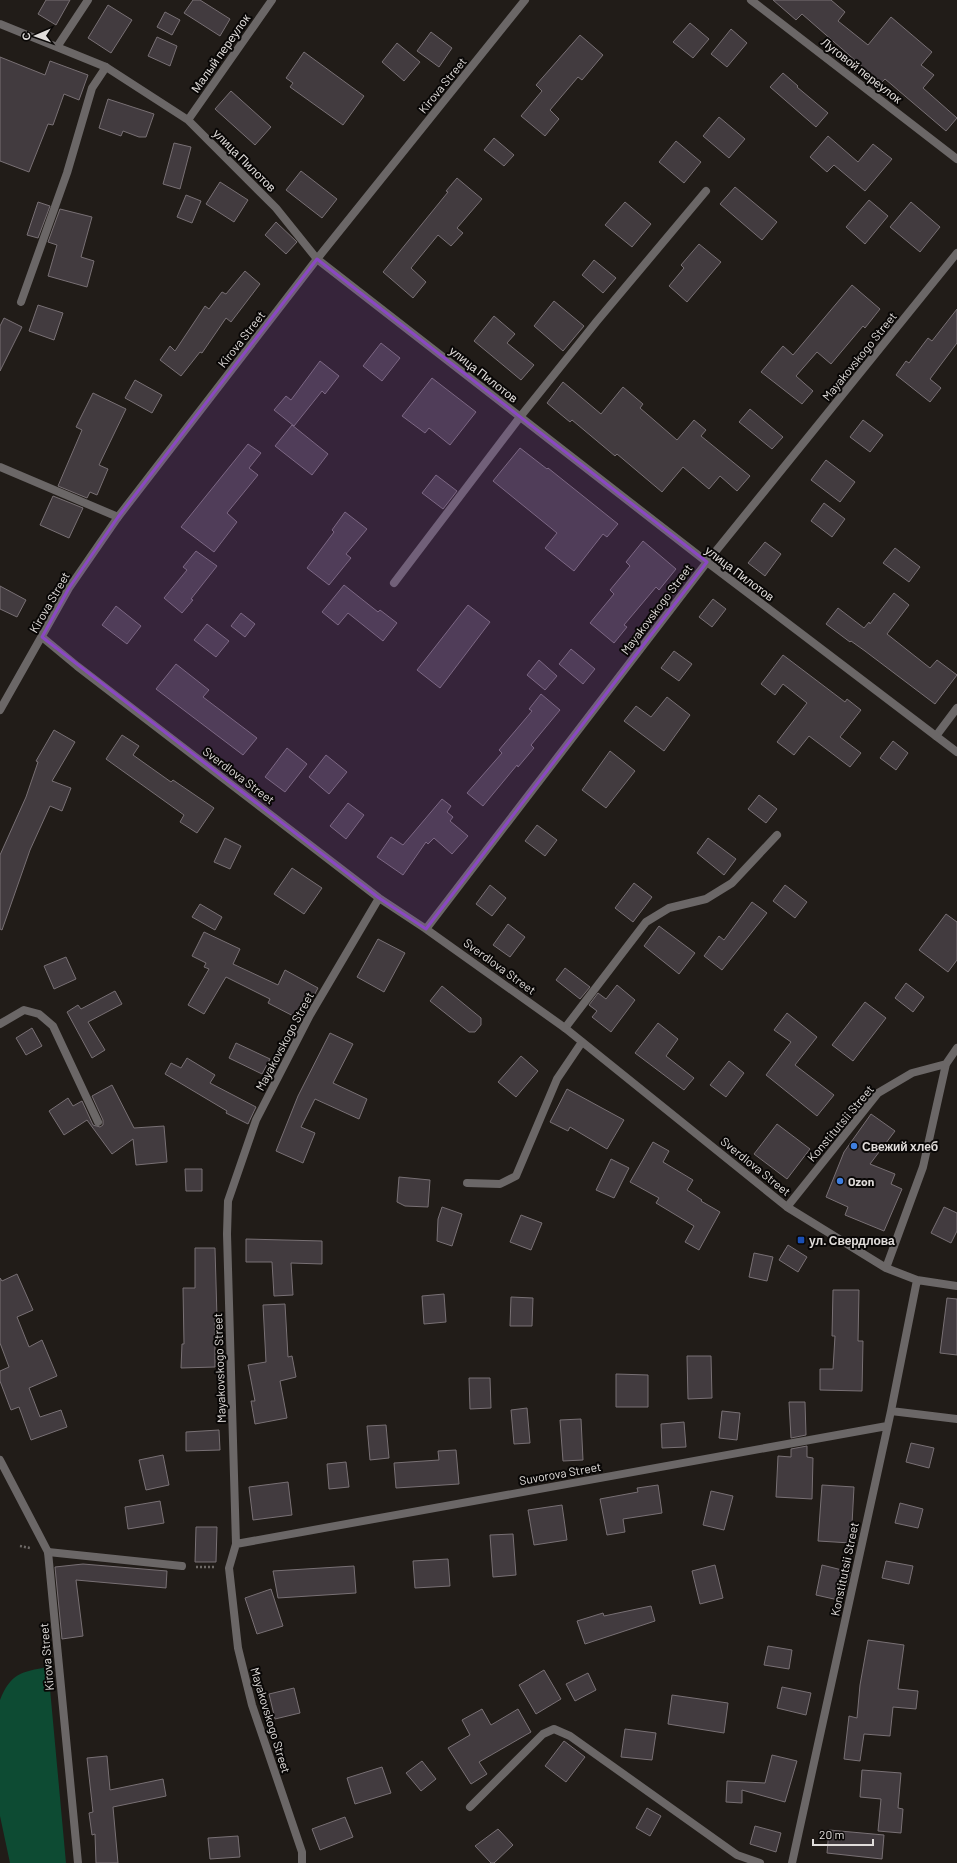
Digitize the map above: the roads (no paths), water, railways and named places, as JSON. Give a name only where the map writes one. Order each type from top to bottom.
[{"type":"street","points":[[57,47],[88,0]]},
{"type":"street","name":"Малый переулок","points":[[188,120],[272,0]]},
{"type":"street","name":"Kirova Street","points":[[0,710],[69,588],[118,517],[317,259],[525,0]]},
{"type":"street","name":"Луговой переулок","points":[[751,0],[957,158]]},
{"type":"street","name":"улица Пилотов","points":[[0,24],[106,67],[188,120],[276,208],[317,259],[707,562],[957,752]]},
{"type":"street","points":[[21,302],[67,173],[92,88],[106,67]]},
{"type":"street","points":[[394,583],[520,417],[597,321],[706,191]]},
{"type":"street","name":"Mayakovskogo Street","points":[[426,928],[707,562],[957,253]]},
{"type":"street","points":[[0,467],[118,517]]},
{"type":"street","name":"Sverdlova Street","points":[[42,637],[77,666],[379,898],[426,928],[565,1028],[787,1206],[886,1268],[917,1280],[957,1286]]},
{"type":"street","points":[[936,736],[957,708]]},
{"type":"street","points":[[565,1028],[646,922],[669,908],[706,899],[732,883],[777,835]]},
{"type":"street","name":"Mayakovskogo Street","points":[[302,1863],[302,1852],[252,1705],[238,1648],[229,1568],[236,1544],[227,1234],[228,1201],[256,1120],[310,1015],[379,898]]},
{"type":"street","points":[[0,1024],[24,1010],[39,1014],[53,1026],[98,1122]]},
{"type":"street","points":[[467,1183],[500,1184],[516,1176],[557,1079],[582,1042]]},
{"type":"street","points":[[886,1268],[924,1167],[946,1064],[957,1048]]},
{"type":"street","name":"Konstitutsii Street","points":[[787,1206],[878,1093],[912,1073],[946,1064]]},
{"type":"street","name":"Konstitutsii Street","points":[[792,1863],[887,1426],[892,1411],[917,1280]]},
{"type":"street","points":[[892,1411],[957,1420]]},
{"type":"street","name":"Suvorova Street","points":[[236,1544],[887,1426]]},
{"type":"street","name":"Kirova Street","points":[[0,1460],[48,1552],[78,1863]]},
{"type":"street","points":[[48,1552],[182,1566]]},
{"type":"street","points":[[470,1807],[542,1734],[554,1729],[570,1736],[737,1855],[760,1863]]},
{"type":"place","name":"Свежий хлеб","points":[[854,1146]]},
{"type":"place","name":"Ozon","points":[[840,1181]]},
{"type":"place","name":"ул. Свердлова","points":[[801,1240]]}]
